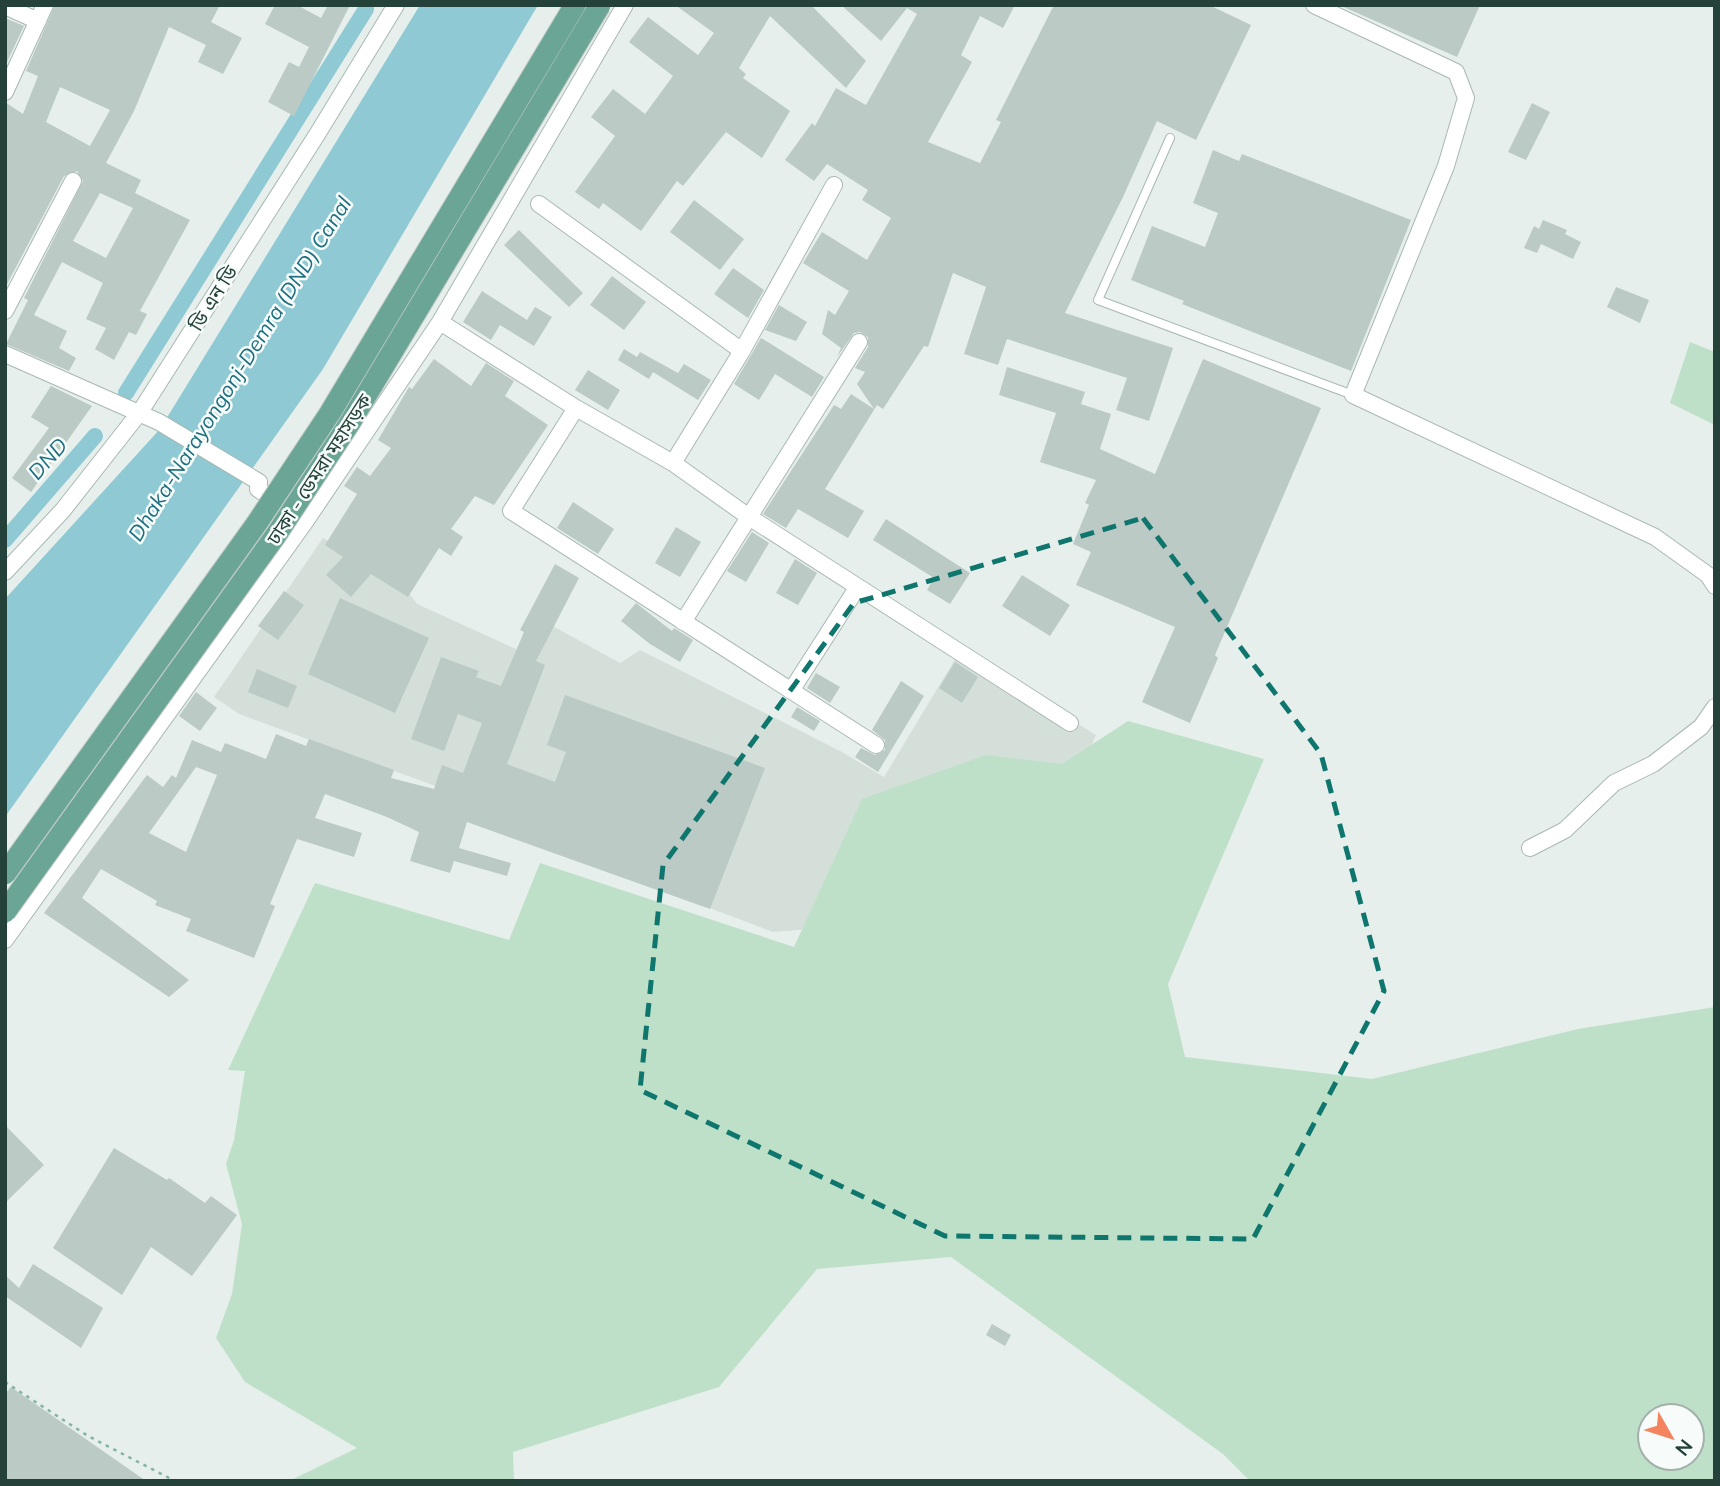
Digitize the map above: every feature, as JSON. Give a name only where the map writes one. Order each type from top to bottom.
[{"type":"main road","name":"ঢাকা - ডেমরা মহাসড়ক","points":[[5,874],[257,523],[330,413],[575,5]]},
{"type":"main road","name":"ঢাকা - ডেমরা মহাসড়ক","points":[[5,912],[276,535],[349,424],[600,5]]},
{"type":"street","points":[[5,92],[45,5]]},
{"type":"street","name":"ডি এন ডি","points":[[5,572],[63,510],[140,412],[318,133],[396,5]]},
{"type":"street","points":[[5,940],[309,516],[440,322],[625,5]]},
{"type":"street","points":[[1314,5],[1456,72],[1466,98],[1446,166],[1353,395],[1655,537],[1708,575],[1715,586]]},
{"type":"street","points":[[5,6],[38,21]]},
{"type":"street","points":[[5,311],[73,181]]},
{"type":"street","points":[[673,463],[742,351],[834,185]]},
{"type":"street","points":[[539,204],[742,351]]},
{"type":"street","points":[[440,322],[576,408],[673,463],[857,588],[1070,723]]},
{"type":"street","points":[[683,621],[859,342]]},
{"type":"street","points":[[5,354],[159,422],[255,480],[258,489],[309,516]]},
{"type":"street","points":[[576,408],[511,512],[876,745]]},
{"type":"street","points":[[791,691],[857,588]]},
{"type":"street","points":[[1530,848],[1565,830],[1614,783],[1653,764],[1701,727],[1715,707]]},
{"type":"lane","points":[[1170,138],[1098,300],[1353,395]]},
{"type":"path","points":[[5,1382],[88,1436],[175,1481]]},
{"type":"highlighted area","points":[[1143,518],[1321,754],[1384,991],[1253,1239],[945,1236],[640,1090],[663,865],[854,603]]},
{"type":"shaded area","points":[[323,538],[399,579],[417,604],[518,650],[538,618],[620,663],[640,650],[842,752],[884,777],[960,651],[1096,735],[1063,812],[983,915],[773,932],[561,852],[566,834],[239,714],[214,697]]},
{"type":"green space","points":[[1690,342],[1715,352],[1715,425],[1670,403]]},
{"type":"green space","points":[[1128,721],[1264,759],[1168,984],[1185,1057],[1372,1079],[1578,1029],[1715,1007],[1715,1481],[1250,1481],[1223,1454],[951,1257],[817,1269],[719,1387],[513,1452],[514,1481],[289,1481],[357,1448],[245,1382],[216,1338],[232,1294],[242,1224],[226,1164],[234,1140],[245,1071],[228,1070],[315,883],[509,940],[540,863],[794,947],[862,799],[986,755],[1062,764]]},
{"type":"water","name":"Dhaka-Narayongonj-Demra (DND) Canal","points":[[420,5],[538,5],[323,369],[5,817],[5,599],[160,429]]},
{"type":"building","points":[[55,5],[220,5],[211,22],[242,38],[223,74],[198,62],[206,45],[169,27],[134,111],[106,163],[141,180],[135,193],[190,220],[140,311],[147,314],[136,335],[129,332],[114,360],[95,349],[106,328],[86,319],[103,283],[62,262],[34,315],[67,331],[59,348],[76,358],[69,371],[6,344],[28,300],[24,298],[83,181],[77,171],[64,176],[5,288],[5,102],[23,114],[38,76],[26,71]],"holes":[[[60,87],[110,110],[90,146],[46,122]],[[100,193],[133,208],[106,258],[73,241]]]},
{"type":"building","points":[[275,5],[297,5],[321,18],[328,5],[350,5],[294,116],[268,102],[289,62],[299,67],[309,47],[265,24]]},
{"type":"building","points":[[675,5],[811,5],[866,61],[846,88],[770,16],[739,68],[746,74],[743,78],[790,111],[762,158],[726,132],[683,186],[677,181],[641,231],[603,203],[599,209],[575,192],[615,136],[591,117],[613,89],[645,114],[673,76],[629,42],[648,17],[698,55],[714,33]]},
{"type":"building","points":[[841,5],[1015,5],[1003,28],[980,16],[961,55],[972,62],[928,142],[980,163],[1001,122],[996,120],[1054,5],[1209,5],[1251,25],[1196,140],[1157,121],[1123,197],[1065,313],[1173,348],[1149,421],[1116,410],[1127,378],[1007,339],[998,365],[964,354],[986,287],[953,273],[928,347],[924,346],[883,409],[877,405],[825,489],[864,511],[848,538],[798,509],[786,528],[763,514],[834,405],[841,409],[851,394],[874,409],[857,384],[865,372],[855,368],[868,347],[868,337],[860,332],[854,333],[837,357],[841,348],[822,334],[828,310],[835,315],[849,291],[803,263],[822,232],[867,260],[891,218],[862,200],[868,190],[827,164],[814,181],[785,160],[812,123],[815,126],[836,88],[866,105],[917,14],[907,8],[881,41]]},
{"type":"building","points":[[1339,5],[1480,5],[1457,57]]},
{"type":"building","points":[[5,18],[24,26],[7,62],[5,61]]},
{"type":"building","points":[[1532,103],[1550,112],[1526,160],[1508,152]]},
{"type":"building","points":[[1213,150],[1239,161],[1242,154],[1411,220],[1351,371],[1182,304],[1184,301],[1131,280],[1152,226],[1205,247],[1218,213],[1193,203]]},
{"type":"building","points":[[694,200],[744,239],[720,270],[670,232]]},
{"type":"building","points":[[1543,220],[1567,230],[1565,234],[1581,242],[1573,259],[1541,244],[1537,253],[1524,248],[1534,226],[1539,229]]},
{"type":"building","points":[[519,230],[583,293],[569,307],[504,245]]},
{"type":"building","points":[[733,268],[764,290],[748,318],[714,294]]},
{"type":"building","points":[[612,276],[646,302],[624,330],[590,305]]},
{"type":"building","points":[[1616,287],[1649,300],[1640,323],[1607,307]]},
{"type":"building","points":[[482,291],[527,320],[535,307],[552,317],[534,346],[500,325],[491,340],[463,322]]},
{"type":"building","points":[[779,305],[807,322],[796,341],[765,330]]},
{"type":"building","points":[[761,338],[824,377],[812,397],[775,374],[759,400],[734,384]]},
{"type":"building","points":[[624,349],[637,357],[640,352],[678,373],[684,364],[711,380],[698,400],[653,372],[649,379],[618,360]]},
{"type":"building","points":[[434,359],[471,386],[486,363],[514,381],[505,396],[548,425],[494,505],[475,496],[451,529],[463,537],[451,556],[439,548],[408,597],[371,574],[351,597],[326,575],[343,557],[325,545],[357,494],[344,486],[357,467],[370,476],[391,448],[378,440],[409,387],[412,389]]},
{"type":"building","points":[[1203,359],[1321,408],[1215,655],[1218,658],[1190,723],[1142,702],[1175,627],[1076,585],[1091,552],[1073,544],[1089,505],[1085,503],[1096,480],[1040,462],[1056,413],[999,395],[1007,367],[1085,392],[1081,404],[1111,414],[1100,449],[1155,474]]},
{"type":"building","points":[[588,370],[620,390],[608,410],[575,390]]},
{"type":"building","points":[[51,386],[92,406],[31,492],[12,478],[49,428],[31,417]]},
{"type":"building","points":[[573,502],[614,529],[598,554],[557,528]]},
{"type":"building","points":[[886,519],[970,573],[950,604],[927,590],[934,578],[873,540]]},
{"type":"building","points":[[676,527],[701,542],[680,577],[655,563]]},
{"type":"building","points":[[752,532],[769,543],[746,582],[727,571]]},
{"type":"building","points":[[795,559],[817,573],[798,605],[776,593]]},
{"type":"building","points":[[555,564],[579,578],[536,661],[545,665],[507,764],[555,782],[566,752],[547,745],[565,695],[765,768],[710,909],[467,822],[459,848],[511,863],[507,876],[454,861],[450,873],[410,861],[419,832],[325,794],[315,818],[362,833],[354,857],[297,839],[270,904],[275,906],[254,958],[186,931],[191,919],[155,905],[157,901],[101,869],[82,898],[189,980],[169,997],[44,913],[147,775],[163,787],[172,775],[176,778],[192,740],[221,752],[225,743],[266,759],[276,734],[306,746],[309,739],[394,770],[391,778],[434,789],[442,765],[463,773],[482,723],[458,714],[444,751],[411,739],[441,657],[479,671],[476,677],[501,686],[524,632],[520,630]],"holes":[[[196,767],[217,775],[186,852],[149,833]]]},
{"type":"building","points":[[1022,575],[1070,605],[1050,636],[1002,606]]},
{"type":"building","points":[[284,591],[304,605],[278,640],[258,626]]},
{"type":"building","points":[[340,598],[429,638],[395,713],[308,674]]},
{"type":"building","points":[[636,603],[672,631],[674,628],[693,640],[680,662],[650,644],[621,621]]},
{"type":"building","points":[[955,662],[978,677],[962,703],[939,688]]},
{"type":"building","points":[[257,669],[297,686],[288,708],[248,692]]},
{"type":"building","points":[[816,673],[840,687],[830,703],[807,688]]},
{"type":"building","points":[[901,681],[924,696],[878,772],[855,757],[861,748],[875,755],[885,750],[885,740],[872,730]]},
{"type":"building","points":[[196,692],[217,708],[200,731],[179,716]]},
{"type":"building","points":[[797,707],[820,721],[814,731],[791,717]]},
{"type":"building","points":[[5,1125],[44,1165],[5,1203]]},
{"type":"building","points":[[114,1148],[167,1180],[169,1178],[205,1203],[211,1196],[237,1215],[192,1276],[151,1247],[122,1295],[53,1248]]},
{"type":"building","points":[[33,1264],[103,1308],[81,1348],[5,1296],[5,1275],[19,1288]]},
{"type":"building","points":[[992,1324],[1011,1335],[1005,1346],[986,1335]]},
{"type":"building","points":[[11,1387],[146,1481],[5,1481],[5,1394]]},
{"type":"waterway","points":[[126,393],[366,9]]},
{"type":"waterway","name":"DND","points":[[5,540],[95,436]]}]
